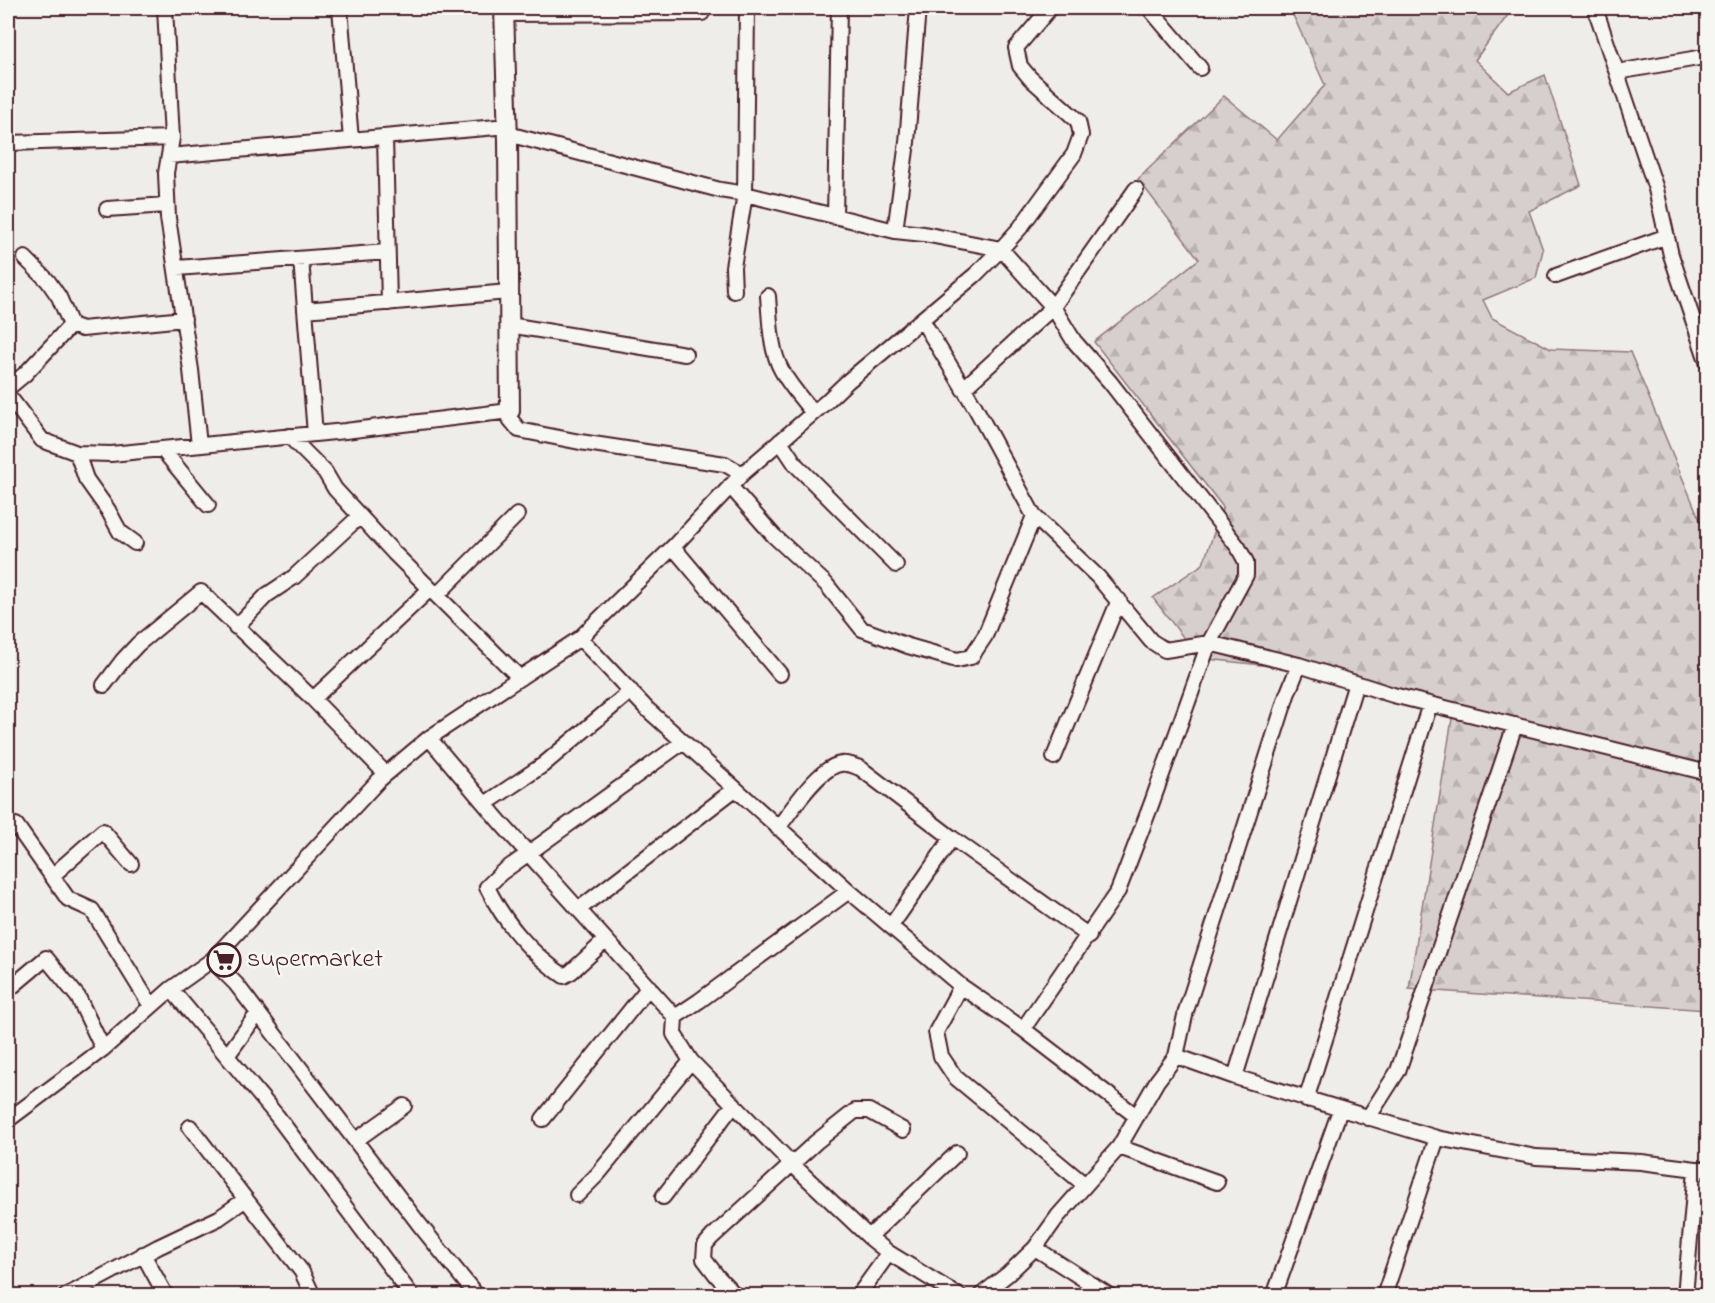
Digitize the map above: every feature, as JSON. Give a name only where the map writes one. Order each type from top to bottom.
[{"type":"street","points":[[165,8],[172,138],[166,173],[167,206],[184,319],[199,445]]},
{"type":"street","points":[[349,8],[340,8],[351,140]]},
{"type":"street","points":[[734,291],[733,267],[745,195],[747,8]]},
{"type":"street","points":[[835,217],[839,8]]},
{"type":"street","points":[[895,231],[908,131],[918,8]]},
{"type":"street","points":[[8,1120],[103,1049],[171,988],[212,960],[386,774],[429,738],[580,638],[673,547],[742,474],[848,381],[975,275],[1001,249],[1020,228],[1074,154],[1081,135],[1078,121],[1030,78],[1020,66],[1016,48],[1050,8]]},
{"type":"street","points":[[1149,8],[1200,68]]},
{"type":"street","points":[[1595,8],[1656,189],[1667,236],[1702,333],[1707,364]]},
{"type":"street","points":[[702,13],[505,11],[510,419],[519,430],[580,442],[725,464],[742,474]]},
{"type":"street","points":[[1617,72],[1707,58]]},
{"type":"street","points":[[169,156],[385,137],[508,130],[720,190],[895,231],[924,234],[1001,249],[1053,307],[1074,340],[1110,382],[1238,547],[1246,562],[1246,575],[1209,643],[1118,891],[1023,1029]]},
{"type":"street","points":[[385,137],[389,303]]},
{"type":"street","points":[[8,143],[172,138]]},
{"type":"street","points":[[963,389],[1053,307],[1136,189]]},
{"type":"street","points":[[107,209],[167,206]]},
{"type":"street","points":[[1556,276],[1667,236]]},
{"type":"street","points":[[177,268],[387,252]]},
{"type":"street","points":[[25,258],[48,281],[59,297],[71,325],[82,329],[184,319]]},
{"type":"street","points":[[301,258],[315,434]]},
{"type":"street","points":[[305,310],[508,292]]},
{"type":"street","points":[[768,296],[778,363],[813,413]]},
{"type":"street","points":[[922,320],[1034,516],[1098,577],[1151,641],[1165,650],[1209,643],[1299,665],[1430,704],[1707,773]]},
{"type":"street","points":[[8,388],[25,374],[71,325]]},
{"type":"street","points":[[509,325],[685,354]]},
{"type":"street","points":[[8,395],[42,440],[77,453],[111,454],[315,434],[510,411]]},
{"type":"street","points":[[289,436],[325,472],[335,489],[360,516],[520,678]]},
{"type":"street","points":[[780,441],[796,465],[896,565]]},
{"type":"street","points":[[162,449],[208,505]]},
{"type":"street","points":[[77,453],[86,479],[120,532],[135,543]]},
{"type":"street","points":[[730,486],[774,536],[826,584],[862,629],[908,646],[957,660],[971,657],[985,636],[1034,516]]},
{"type":"street","points":[[313,699],[517,515]]},
{"type":"street","points":[[236,627],[267,595],[294,577],[360,516]]},
{"type":"street","points":[[673,547],[780,674]]},
{"type":"street","points":[[104,685],[138,644],[201,592],[313,699],[386,774]]},
{"type":"street","points":[[1054,757],[1119,600]]},
{"type":"street","points":[[580,638],[683,742],[849,891],[961,986],[1023,1029],[1136,1116]]},
{"type":"street","points":[[980,1296],[1008,1274],[1035,1248],[1058,1216],[1119,1146],[1157,1081],[1176,1056],[1196,980],[1287,695],[1299,665]]},
{"type":"street","points":[[1235,1077],[1356,683]]},
{"type":"street","points":[[485,804],[543,765],[631,691]]},
{"type":"street","points":[[1306,1100],[1430,704]]},
{"type":"street","points":[[1368,1118],[1398,1071],[1515,725]]},
{"type":"street","points":[[429,738],[675,1017],[674,1034],[691,1061],[792,1164],[869,1237],[890,1253],[959,1296]]},
{"type":"street","points":[[606,940],[572,972],[564,976],[546,964],[508,924],[487,887],[501,873],[683,742]]},
{"type":"street","points":[[778,828],[806,791],[830,768],[845,763],[860,768],[952,838],[1089,936]]},
{"type":"street","points":[[579,909],[735,789]]},
{"type":"street","points":[[8,831],[16,825],[68,899],[92,910],[151,1006]]},
{"type":"street","points":[[52,876],[104,831],[131,864]]},
{"type":"street","points":[[891,926],[952,838]]},
{"type":"street","points":[[675,1017],[699,1002],[849,891]]},
{"type":"street","points":[[8,990],[46,958],[78,997],[103,1049]]},
{"type":"street","points":[[212,960],[236,984],[419,1224],[477,1296]]},
{"type":"street","points":[[961,986],[936,1032],[941,1056],[955,1077],[1085,1185]]},
{"type":"street","points":[[543,1119],[649,987]]},
{"type":"street","points":[[171,988],[277,1116],[412,1296]]},
{"type":"street","points":[[227,1056],[258,1013]]},
{"type":"street","points":[[1176,1056],[1306,1100],[1437,1138],[1536,1156],[1641,1162],[1702,1169],[1685,1296]]},
{"type":"street","points":[[577,1195],[598,1174],[691,1061]]},
{"type":"street","points":[[663,1197],[734,1104]]},
{"type":"street","points":[[356,1140],[404,1106]]},
{"type":"street","points":[[1274,1296],[1340,1110]]},
{"type":"street","points":[[736,1296],[704,1259],[705,1245],[792,1164],[855,1112],[869,1111],[903,1130]]},
{"type":"street","points":[[190,1126],[302,1272],[313,1296]]},
{"type":"street","points":[[1384,1296],[1437,1138]]},
{"type":"street","points":[[1119,1146],[1217,1182]]},
{"type":"street","points":[[869,1237],[957,1154]]},
{"type":"street","points":[[66,1296],[143,1254],[219,1218],[246,1199]]},
{"type":"street","points":[[1035,1248],[1110,1296]]},
{"type":"street","points":[[858,1296],[890,1253]]},
{"type":"street","points":[[143,1254],[166,1296]]},
{"type":"green space","points":[[1302,8],[1513,8],[1475,60],[1508,92],[1545,75],[1581,185],[1529,211],[1543,250],[1536,278],[1483,300],[1492,318],[1551,349],[1630,352],[1707,537],[1707,1010],[1409,989],[1454,706],[1378,700],[1343,674],[1199,658],[1153,598],[1203,564],[1223,507],[1094,342],[1199,259],[1138,179],[1224,96],[1277,140],[1325,85],[1292,13]]},
{"type":"place","name":"supermarket","points":[[224,960]]}]
